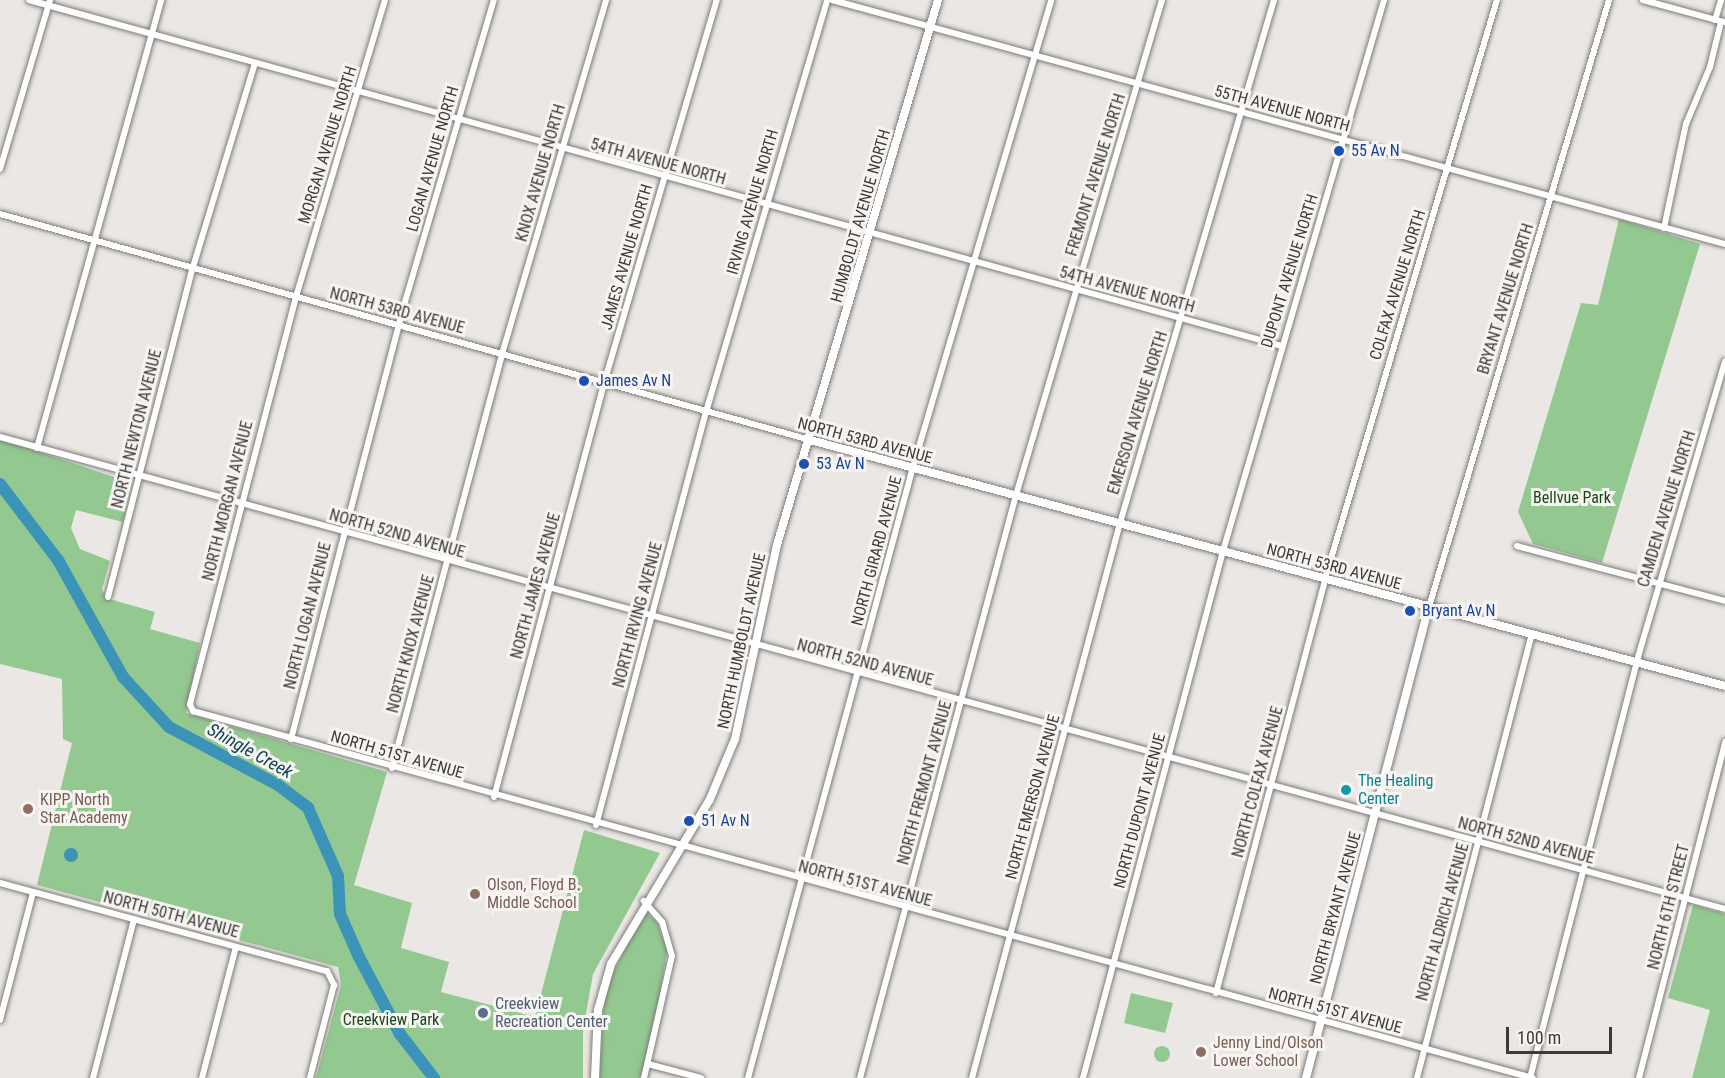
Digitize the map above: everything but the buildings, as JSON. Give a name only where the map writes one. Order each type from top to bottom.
[{"type":"street","name":"54TH AVENUE NORTH","points":[[29,0],[49,3],[562,150],[1282,346]]},
{"type":"street","points":[[37,448],[91,240],[161,0]]},
{"type":"street","name":"MORGAN AVENUE NORTH","points":[[296,297],[385,0]]},
{"type":"street","name":"LOGAN AVENUE NORTH","points":[[399,325],[494,0]]},
{"type":"street","name":"KNOX AVENUE NORTH","points":[[502,354],[606,0]]},
{"type":"street","name":"JAMES AVENUE NORTH","points":[[604,383],[717,0]]},
{"type":"street","name":"IRVING AVENUE NORTH","points":[[706,412],[827,0]]},
{"type":"street","name":"55TH AVENUE NORTH","points":[[832,0],[1725,244]]},
{"type":"street","name":"HUMBOLDT AVENUE NORTH","points":[[810,440],[938,0]]},
{"type":"street","name":"NORTH GIRARD AVENUE","points":[[748,1078],[913,467],[1051,0]]},
{"type":"street","name":"FREMONT AVENUE NORTH","points":[[1016,495],[1162,0]]},
{"type":"street","name":"EMERSON AVENUE NORTH","points":[[1120,523],[1274,0]]},
{"type":"street","name":"DUPONT AVENUE NORTH","points":[[1223,551],[1384,0]]},
{"type":"street","name":"COLFAX AVENUE NORTH","points":[[1325,579],[1497,0]]},
{"type":"street","name":"BRYANT AVENUE NORTH","points":[[1429,607],[1609,0]]},
{"type":"street","points":[[1643,0],[1720,21]]},
{"type":"street","points":[[1664,228],[1686,124],[1710,67],[1720,21],[1721,0]]},
{"type":"street","points":[[0,169],[49,3]]},
{"type":"street","name":"NORTH NEWTON AVENUE","points":[[108,597],[193,267],[255,63]]},
{"type":"street","name":"NORTH 53RD AVENUE","points":[[0,214],[706,412],[1725,686]]},
{"type":"street","name":"NORTH MORGAN AVENUE","points":[[193,711],[190,704],[296,297]]},
{"type":"street","name":"NORTH LOGAN AVENUE","points":[[291,739],[399,325]]},
{"type":"street","name":"NORTH KNOX AVENUE","points":[[392,768],[502,354]]},
{"type":"street","name":"CAMDEN AVENUE NORTH","points":[[1531,1078],[1637,663],[1725,362]]},
{"type":"street","name":"NORTH JAMES AVENUE","points":[[494,797],[604,383]]},
{"type":"street","name":"NORTH IRVING AVENUE","points":[[596,825],[706,412]]},
{"type":"street","name":"NORTH 52ND AVENUE","points":[[0,437],[548,591],[1725,909]]},
{"type":"street","name":"NORTH HUMBOLDT AVENUE","points":[[595,1078],[603,986],[644,901],[680,847],[724,770],[744,707],[777,545],[810,440]]},
{"type":"street","name":"NORTH FREMONT AVENUE","points":[[860,1078],[1016,495]]},
{"type":"street","name":"NORTH EMERSON AVENUE","points":[[972,1078],[1120,523]]},
{"type":"street","points":[[1517,546],[1725,601]]},
{"type":"street","name":"NORTH DUPONT AVENUE","points":[[1083,1078],[1223,551]]},
{"type":"street","name":"NORTH COLFAX AVENUE","points":[[1216,993],[1325,579]]},
{"type":"street","name":"NORTH BRYANT AVENUE","points":[[1306,1078],[1429,607]]},
{"type":"street","name":"NORTH ALDRICH AVENUE","points":[[1417,1078],[1532,634]]},
{"type":"street","name":"NORTH 51ST AVENUE","points":[[193,711],[596,825],[1531,1078]]},
{"type":"street","name":"NORTH 6TH STREET","points":[[1639,1078],[1725,742]]},
{"type":"street","name":"NORTH 50TH AVENUE","points":[[0,883],[236,947],[333,978],[310,1078]]},
{"type":"street","points":[[0,1020],[33,892]]},
{"type":"street","points":[[644,901],[662,922],[672,956],[644,1078]]},
{"type":"street","points":[[93,1078],[134,919]]},
{"type":"street","points":[[202,1078],[236,947]]},
{"type":"street","points":[[648,1064],[701,1078]]},
{"type":"green space","name":"Bellvue Park","points":[[1619,219],[1700,244],[1602,563],[1533,544],[1518,512],[1581,303],[1598,305]]},
{"type":"green space","name":"Creekview Park","points":[[0,439],[132,483],[123,522],[76,510],[71,528],[80,549],[110,561],[102,589],[106,598],[155,612],[150,629],[200,643],[186,713],[387,772],[354,885],[412,903],[401,948],[449,962],[441,992],[535,1017],[584,830],[660,853],[593,974],[583,1030],[583,1078],[316,1078],[341,985],[338,967],[37,885],[72,743],[63,739],[62,679],[0,664]]},
{"type":"green space","points":[[1693,905],[1725,914],[1725,1078],[1692,1078],[1710,1010],[1668,998]]},
{"type":"green space","points":[[643,910],[657,922],[667,951],[653,1036],[640,1078],[599,1078],[605,991]]},
{"type":"green space","points":[[1131,993],[1173,1003],[1165,1033],[1124,1023]]},
{"type":"green space","points":[[1162,1046],[1170,1054],[1162,1062],[1154,1054]]},
{"type":"water","points":[[68,848],[74,848],[78,855],[74,862],[68,862],[64,858],[64,852]]},
{"type":"waterway","name":"Shingle Creek","points":[[0,484],[58,560],[123,677],[169,727],[278,785],[308,808],[338,876],[340,914],[359,957],[400,1034],[434,1078]]},
{"type":"place","name":"55 Av N","points":[[1339,151]]},
{"type":"place","name":"James Av N","points":[[584,381]]},
{"type":"place","name":"53 Av N","points":[[804,464]]},
{"type":"place","name":"Bryant Av N","points":[[1410,611]]},
{"type":"place","name":"The Healing Center","points":[[1346,790]]},
{"type":"place","name":"KIPP North Star Academy","points":[[28,809]]},
{"type":"place","name":"51 Av N","points":[[689,821]]},
{"type":"place","name":"Olson, Floyd B. Middle School","points":[[475,894]]},
{"type":"place","name":"Creekview Recreation Center","points":[[483,1013]]},
{"type":"place","name":"Jenny Lind/Olson Lower School","points":[[1201,1052]]}]
